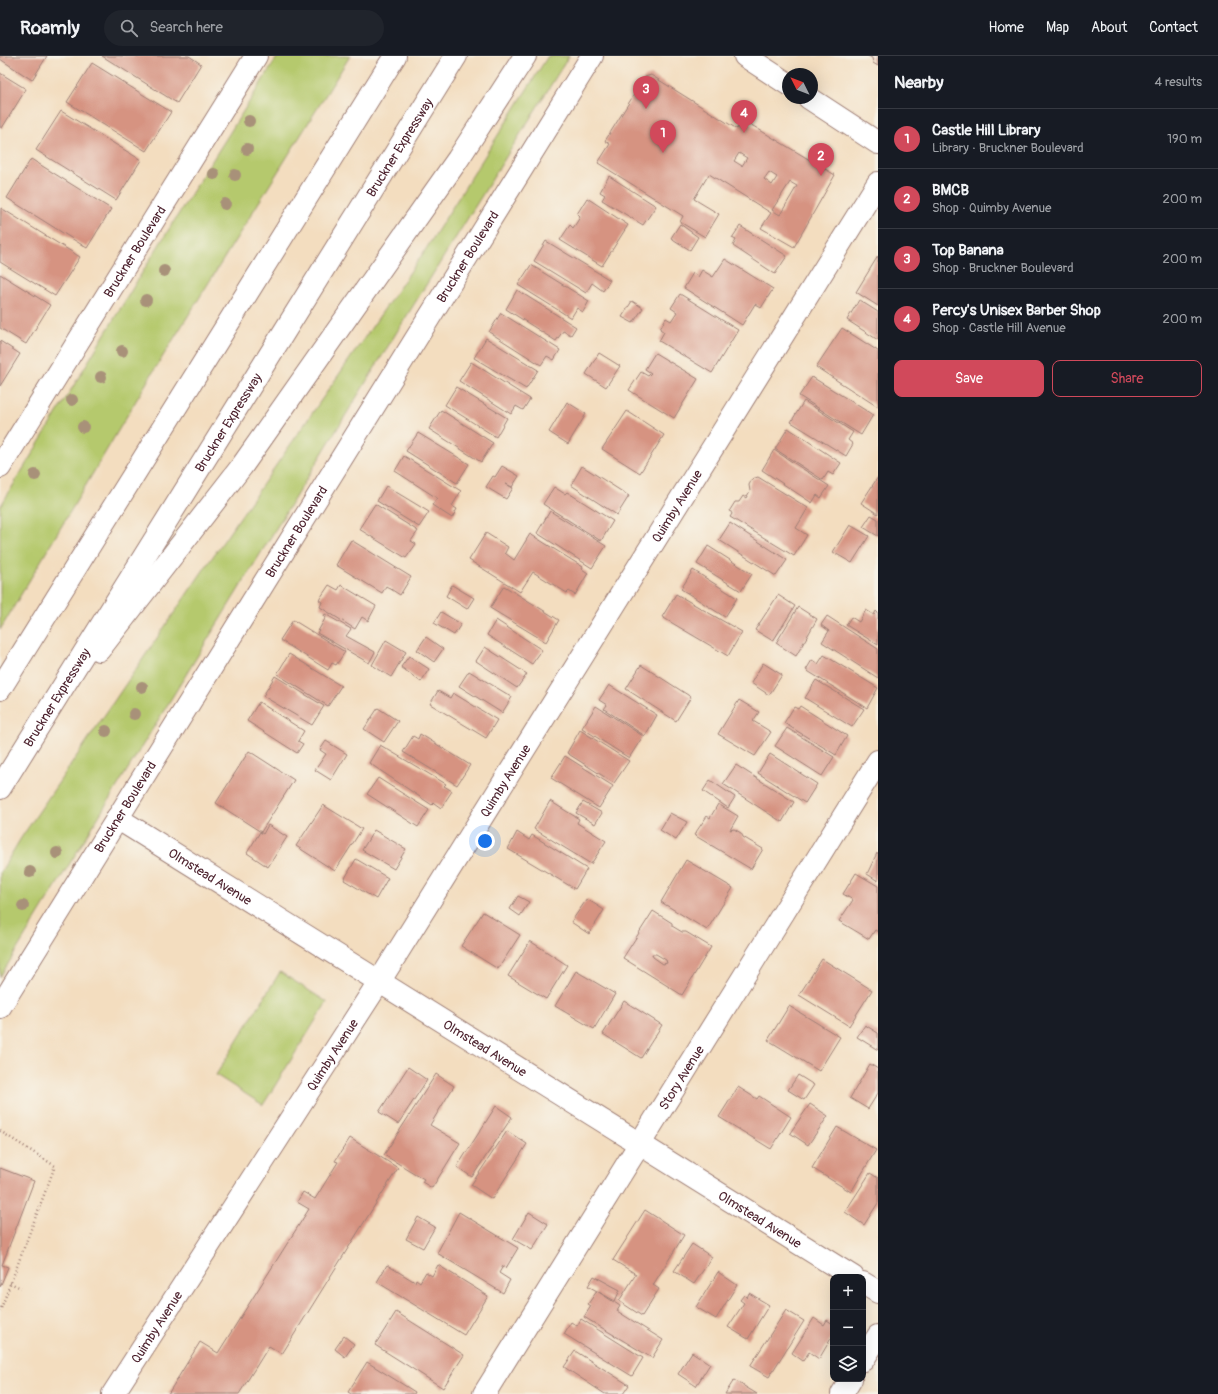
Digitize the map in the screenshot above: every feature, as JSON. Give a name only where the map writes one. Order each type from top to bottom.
[{"type":"main road","name":"Bruckner Boulevard","points":[[0,467],[256,56]]},
{"type":"main road","points":[[0,689],[395,56]]},
{"type":"main road","name":"Bruckner Expressway","points":[[0,788],[456,56]]},
{"type":"main road","points":[[29,740],[242,466],[458,159],[525,56]]},
{"type":"main road","name":"Bruckner Boulevard","points":[[0,1007],[592,56]]},
{"type":"main road","points":[[745,56],[782,80]]},
{"type":"main road","points":[[818,104],[878,144]]},
{"type":"main road","name":"Quimby Avenue","points":[[113,1394],[379,982],[878,183]]},
{"type":"main road","name":"Story Avenue","points":[[484,1394],[878,761]]},
{"type":"main road","name":"Olmstead Avenue","points":[[117,818],[848,1274]]},
{"type":"main road","points":[[866,1285],[878,1292]]},
{"type":"main road","points":[[866,1355],[878,1336]]},
{"type":"main road","points":[[842,1394],[849,1382]]},
{"type":"path","points":[[0,1131],[56,1166],[0,1310]]},
{"type":"path","points":[[10,1283],[21,1288]]},
{"type":"green space","points":[[278,56],[350,56],[150,377],[0,630],[0,507],[154,253]]},
{"type":"green space","points":[[548,56],[569,56],[403,322],[0,977],[0,873],[21,838],[191,588],[426,249]]},
{"type":"green space","points":[[280,972],[327,1002],[263,1105],[216,1075]]},
{"type":"building","points":[[0,56],[47,56],[32,80],[0,59]]},
{"type":"building","points":[[102,56],[189,56],[201,64],[177,103]]},
{"type":"building","points":[[868,56],[878,56],[878,66],[873,63],[872,58]]},
{"type":"building","points":[[92,63],[171,112],[146,151],[67,102]]},
{"type":"building","points":[[0,73],[26,89],[2,128],[0,127]]},
{"type":"building","points":[[651,75],[737,129],[743,120],[835,175],[794,247],[761,228],[771,213],[709,174],[694,199],[719,214],[705,237],[680,222],[683,216],[598,163],[610,144],[605,141],[645,77]],"holes":[[[739,153],[747,158],[742,166],[734,161]],[[769,172],[777,177],[772,185],[764,179]],[[790,182],[797,186],[780,215],[772,210]]]},
{"type":"building","points":[[61,111],[141,160],[116,200],[36,150]]},
{"type":"building","points":[[31,159],[111,209],[87,248],[7,198]]},
{"type":"building","points":[[609,176],[656,206],[643,225],[602,200],[605,195],[600,192]]},
{"type":"building","points":[[587,198],[628,225],[602,266],[560,240],[570,225],[573,228],[577,222],[580,217],[577,214]]},
{"type":"building","points":[[1,208],[80,257],[55,296],[0,262]]},
{"type":"building","points":[[680,224],[698,237],[690,250],[671,238]]},
{"type":"building","points":[[740,226],[787,256],[775,274],[733,246],[736,240],[732,238]]},
{"type":"building","points":[[546,241],[610,280],[603,291],[592,283],[586,293],[534,261]]},
{"type":"building","points":[[878,256],[878,306],[856,292]]},
{"type":"building","points":[[725,259],[773,289],[761,308],[755,304],[742,325],[684,288],[693,273],[698,277],[702,270],[713,277]]},
{"type":"building","points":[[531,265],[589,301],[583,312],[577,308],[571,318],[518,285]]},
{"type":"building","points":[[0,274],[50,305],[26,344],[0,328]]},
{"type":"building","points":[[517,290],[576,327],[571,335],[563,331],[556,341],[506,309]]},
{"type":"building","points":[[680,294],[738,330],[712,373],[659,341],[664,332],[660,329],[666,318],[671,321],[677,312],[671,308]]},
{"type":"building","points":[[859,300],[878,312],[878,340],[847,320]]},
{"type":"building","points":[[632,301],[643,308],[633,323],[622,317]]},
{"type":"building","points":[[501,313],[560,350],[554,360],[547,356],[541,365],[489,332]]},
{"type":"building","points":[[842,328],[878,351],[878,407],[816,367]]},
{"type":"building","points":[[486,338],[538,370],[526,389],[474,358]]},
{"type":"building","points":[[0,341],[20,354],[0,386]]},
{"type":"building","points":[[599,353],[620,366],[606,387],[586,374]]},
{"type":"building","points":[[655,353],[698,379],[674,418],[629,390],[641,372],[648,376],[651,373],[645,369]]},
{"type":"building","points":[[471,362],[530,399],[523,410],[516,406],[511,414],[459,381]]},
{"type":"building","points":[[812,377],[873,415],[861,435],[799,396]]},
{"type":"building","points":[[456,387],[507,418],[496,437],[445,405]]},
{"type":"building","points":[[804,401],[853,432],[848,440],[853,444],[846,456],[791,422]]},
{"type":"building","points":[[567,402],[586,414],[568,444],[549,432]]},
{"type":"building","points":[[441,410],[493,443],[481,462],[429,429]]},
{"type":"building","points":[[627,411],[664,435],[640,473],[602,449]]},
{"type":"building","points":[[788,428],[841,463],[833,475],[828,472],[823,480],[775,449]]},
{"type":"building","points":[[418,433],[469,464],[457,483],[406,451]]},
{"type":"building","points":[[774,450],[829,486],[821,498],[817,495],[812,503],[762,470]]},
{"type":"building","points":[[404,456],[461,491],[452,506],[457,509],[452,518],[432,505],[437,498],[395,471]]},
{"type":"building","points":[[502,466],[519,476],[512,487],[506,484],[513,488],[506,499],[486,487]]},
{"type":"building","points":[[582,466],[629,496],[617,515],[571,485]]},
{"type":"building","points":[[758,477],[808,508],[796,528],[807,535],[794,556],[730,517],[732,514],[730,510],[735,502],[739,502],[743,496],[746,498],[750,491],[749,485],[752,479]]},
{"type":"building","points":[[878,477],[878,514],[861,503]]},
{"type":"building","points":[[386,486],[429,512],[419,527],[377,501]]},
{"type":"building","points":[[554,487],[565,494],[567,492],[613,521],[601,541],[543,504]]},
{"type":"building","points":[[375,504],[418,531],[411,541],[416,544],[406,558],[359,529]]},
{"type":"building","points":[[550,511],[606,546],[592,568],[537,533]]},
{"type":"building","points":[[871,515],[878,519],[878,536],[863,527]]},
{"type":"building","points":[[730,523],[787,560],[776,576],[719,540]]},
{"type":"building","points":[[850,525],[869,536],[852,563],[833,552]]},
{"type":"building","points":[[486,533],[508,547],[505,553],[514,560],[530,534],[583,567],[582,569],[588,573],[575,595],[569,591],[567,593],[533,572],[520,592],[469,560]]},
{"type":"building","points":[[351,540],[411,577],[400,595],[386,586],[382,593],[336,565]]},
{"type":"building","points":[[708,546],[752,574],[741,591],[697,564]]},
{"type":"building","points":[[693,570],[737,598],[725,617],[681,589]]},
{"type":"building","points":[[329,585],[338,590],[341,585],[376,606],[368,621],[362,617],[355,629],[320,607],[322,602],[319,600]]},
{"type":"building","points":[[452,585],[474,598],[467,609],[446,596]]},
{"type":"building","points":[[504,586],[559,620],[546,642],[490,608]]},
{"type":"building","points":[[676,594],[742,632],[728,656],[662,617]]},
{"type":"building","points":[[778,595],[795,606],[773,641],[755,630]]},
{"type":"building","points":[[798,607],[817,619],[796,656],[776,643]]},
{"type":"building","points":[[866,610],[874,615],[876,611],[878,613],[878,645],[846,625],[851,617],[859,622]]},
{"type":"building","points":[[441,612],[461,624],[454,635],[434,623]]},
{"type":"building","points":[[325,614],[351,629],[346,636],[375,652],[369,663],[317,633],[326,617],[324,616]]},
{"type":"building","points":[[827,616],[878,649],[878,678],[822,642],[829,631],[821,625]]},
{"type":"building","points":[[293,620],[345,652],[336,665],[332,663],[328,670],[280,640]]},
{"type":"building","points":[[496,620],[542,650],[532,664],[487,635]]},
{"type":"building","points":[[426,637],[443,649],[434,662],[417,650]]},
{"type":"building","points":[[386,640],[406,652],[391,677],[372,665]]},
{"type":"building","points":[[485,647],[527,674],[517,688],[476,661]]},
{"type":"building","points":[[289,654],[341,686],[328,706],[277,674]]},
{"type":"building","points":[[824,655],[878,688],[867,708],[806,670],[812,660],[818,664]]},
{"type":"building","points":[[409,656],[429,669],[421,682],[401,667]]},
{"type":"building","points":[[763,663],[782,675],[769,695],[751,683]]},
{"type":"building","points":[[641,665],[691,697],[676,721],[626,689]]},
{"type":"building","points":[[469,671],[512,697],[502,713],[459,686]]},
{"type":"building","points":[[275,676],[324,706],[312,725],[263,696]]},
{"type":"building","points":[[816,680],[864,709],[852,727],[805,698]]},
{"type":"building","points":[[609,685],[657,715],[645,736],[604,709],[607,705],[599,700]]},
{"type":"building","points":[[438,691],[450,698],[453,693],[497,720],[486,738],[430,704]]},
{"type":"building","points":[[739,700],[759,712],[753,721],[771,732],[755,756],[718,734]]},
{"type":"building","points":[[259,702],[304,731],[298,741],[303,744],[297,753],[247,721]]},
{"type":"building","points":[[596,706],[643,736],[629,758],[582,728]]},
{"type":"building","points":[[800,706],[847,736],[836,755],[784,723],[794,707],[798,709]]},
{"type":"building","points":[[378,708],[398,721],[384,742],[364,729]]},
{"type":"building","points":[[787,728],[834,757],[822,776],[775,746]]},
{"type":"building","points":[[580,730],[629,761],[614,783],[567,753]]},
{"type":"building","points":[[420,734],[470,765],[457,785],[403,752],[413,736],[418,739]]},
{"type":"building","points":[[326,741],[347,754],[331,780],[315,770],[326,754],[320,750]]},
{"type":"building","points":[[380,745],[446,784],[444,786],[452,791],[441,808],[434,803],[432,805],[369,763]]},
{"type":"building","points":[[249,751],[294,780],[261,832],[216,803]]},
{"type":"building","points":[[770,754],[817,784],[805,803],[758,773]]},
{"type":"building","points":[[565,756],[613,786],[599,808],[551,778]]},
{"type":"building","points":[[736,765],[794,802],[782,822],[723,784]]},
{"type":"building","points":[[378,778],[429,810],[418,827],[367,794]]},
{"type":"building","points":[[710,780],[735,797],[728,808],[703,791]]},
{"type":"building","points":[[550,801],[579,819],[577,823],[606,841],[591,864],[534,829]]},
{"type":"building","points":[[583,802],[602,813],[595,824],[576,813]]},
{"type":"building","points":[[718,804],[738,816],[730,830],[734,829],[741,833],[743,837],[763,849],[751,869],[694,835],[707,816],[710,818]]},
{"type":"building","points":[[323,805],[362,829],[335,871],[296,846]]},
{"type":"building","points":[[670,813],[687,822],[676,840],[660,830]]},
{"type":"building","points":[[268,825],[287,837],[268,867],[247,853],[260,832],[263,834]]},
{"type":"building","points":[[374,830],[406,849],[394,869],[362,850]]},
{"type":"building","points":[[517,832],[529,840],[532,835],[587,869],[575,889],[508,849]]},
{"type":"building","points":[[877,853],[878,854],[878,881],[867,874]]},
{"type":"building","points":[[356,859],[388,878],[376,899],[344,880]]},
{"type":"building","points":[[686,860],[733,888],[707,930],[661,902]]},
{"type":"building","points":[[856,873],[878,886],[878,932],[875,930],[869,939],[839,921],[853,900],[843,894]]},
{"type":"building","points":[[518,896],[529,902],[520,916],[510,909]]},
{"type":"building","points":[[587,899],[604,910],[589,934],[571,922]]},
{"type":"building","points":[[653,911],[672,923],[672,926],[682,932],[686,932],[711,947],[682,995],[623,958]],"holes":[[[652,954],[656,954],[666,960],[667,963],[663,964],[653,957]]]},
{"type":"building","points":[[483,912],[520,935],[498,969],[461,946]]},
{"type":"building","points":[[530,941],[567,965],[546,999],[508,976]]},
{"type":"building","points":[[822,959],[872,990],[849,1026],[799,995]]},
{"type":"building","points":[[576,971],[615,994],[594,1029],[555,1006]]},
{"type":"building","points":[[624,1001],[662,1025],[641,1058],[603,1034]]},
{"type":"building","points":[[789,1006],[840,1037],[819,1071],[768,1040]]},
{"type":"building","points":[[865,1025],[878,1033],[878,1050],[857,1037]]},
{"type":"building","points":[[870,1064],[878,1069],[878,1093],[868,1109],[850,1098]]},
{"type":"building","points":[[408,1067],[427,1080],[398,1124],[379,1112]]},
{"type":"building","points":[[436,1074],[454,1086],[430,1125],[460,1143],[432,1188],[422,1182],[424,1179],[384,1155]]},
{"type":"building","points":[[798,1075],[814,1085],[804,1100],[788,1090]]},
{"type":"building","points":[[738,1087],[757,1099],[759,1096],[791,1117],[771,1149],[719,1117]]},
{"type":"building","points":[[810,1104],[828,1116],[808,1145],[790,1133]]},
{"type":"building","points":[[496,1106],[512,1117],[472,1177],[457,1167]]},
{"type":"building","points":[[837,1127],[876,1150],[851,1192],[812,1168]]},
{"type":"building","points":[[507,1131],[527,1144],[492,1199],[471,1185]]},
{"type":"building","points":[[350,1138],[398,1168],[282,1354],[269,1346],[239,1394],[168,1394],[200,1342],[218,1353],[309,1209],[297,1202],[303,1192],[315,1199],[338,1162],[335,1161]]},
{"type":"building","points":[[0,1168],[34,1181],[2,1265],[8,1267],[0,1287]]},
{"type":"building","points":[[870,1173],[878,1178],[878,1203],[864,1225],[845,1212]]},
{"type":"building","points":[[645,1210],[684,1235],[653,1285],[659,1289],[642,1316],[619,1301],[636,1274],[613,1260]]},
{"type":"building","points":[[459,1212],[518,1248],[506,1268],[503,1266],[499,1273],[510,1280],[503,1293],[437,1253]]},
{"type":"building","points":[[529,1212],[548,1224],[532,1250],[513,1239]]},
{"type":"building","points":[[418,1217],[435,1227],[423,1248],[406,1239]]},
{"type":"building","points":[[692,1244],[712,1257],[694,1284],[674,1271]]},
{"type":"building","points":[[387,1265],[415,1282],[416,1279],[420,1282],[426,1272],[432,1276],[438,1265],[488,1296],[464,1335],[377,1282]]},
{"type":"building","points":[[718,1272],[737,1285],[716,1319],[696,1307]]},
{"type":"building","points":[[594,1276],[620,1290],[615,1301],[588,1286]]},
{"type":"building","points":[[597,1291],[620,1306],[617,1311],[663,1340],[652,1358],[584,1317],[591,1306],[588,1304]]},
{"type":"building","points":[[749,1293],[769,1305],[748,1339],[728,1327],[744,1303],[740,1300],[744,1295],[747,1298]]},
{"type":"building","points":[[786,1310],[804,1321],[769,1377],[750,1366]]},
{"type":"building","points":[[396,1312],[464,1355],[443,1388],[375,1345]]},
{"type":"building","points":[[814,1318],[824,1325],[827,1320],[830,1322],[830,1340],[819,1359],[809,1352],[803,1361],[792,1353]]},
{"type":"building","points":[[581,1319],[643,1358],[632,1376],[564,1334],[571,1322],[577,1326]]},
{"type":"building","points":[[344,1336],[354,1344],[345,1357],[335,1349]]},
{"type":"building","points":[[575,1351],[629,1385],[623,1394],[605,1394],[564,1367]]},
{"type":"building","points":[[692,1352],[710,1364],[696,1386],[678,1374]]},
{"type":"building","points":[[367,1362],[415,1392],[414,1394],[351,1394],[348,1392]]},
{"type":"building","points":[[734,1380],[757,1394],[725,1394]]},
{"type":"place","name":"Top Banana","points":[[646,109]]},
{"type":"place","name":"Percy's Unisex Barber Shop","points":[[744,133]]},
{"type":"place","name":"Castle Hill Library","points":[[663,153]]},
{"type":"place","name":"BMCB","points":[[821,176]]}]
